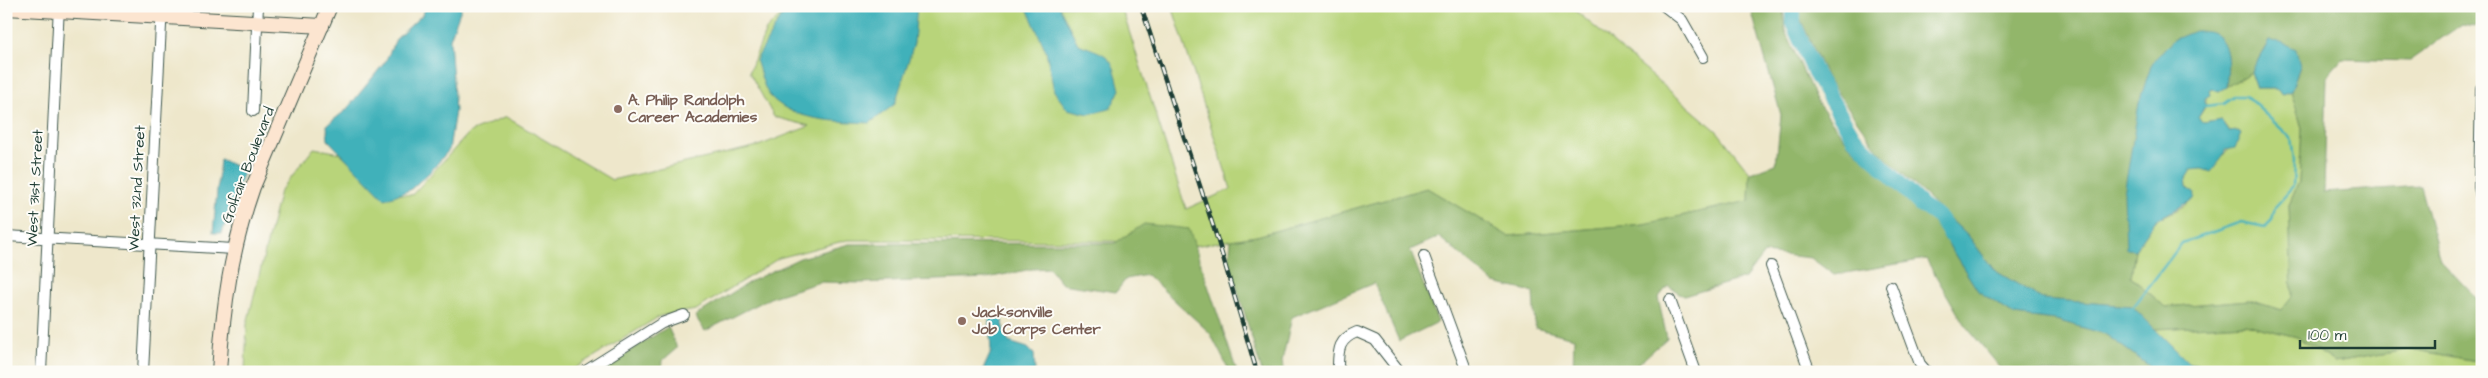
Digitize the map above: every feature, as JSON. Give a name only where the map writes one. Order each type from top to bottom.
[{"type":"main road","name":"Golfair Boulevard","points":[[220,372],[224,301],[234,249],[253,187],[330,6]]},
{"type":"main road","points":[[6,8],[161,12],[257,22],[322,26]]},
{"type":"street","points":[[253,111],[258,6]]},
{"type":"street","points":[[1664,6],[1682,20],[1703,57]]},
{"type":"street","name":"West 31st Street","points":[[40,372],[59,9]]},
{"type":"street","name":"West 32nd Street","points":[[143,372],[161,12]]},
{"type":"street","points":[[2481,88],[2481,143],[2478,187],[2482,202]]},
{"type":"street","points":[[6,236],[234,249]]},
{"type":"street","points":[[1424,256],[1467,372]]},
{"type":"street","points":[[1771,266],[1810,372]]},
{"type":"street","points":[[1891,286],[1923,369]]},
{"type":"street","points":[[1670,300],[1696,372]]},
{"type":"street","points":[[584,372],[662,324],[684,315]]},
{"type":"street","points":[[1342,372],[1338,367],[1340,342],[1347,336],[1357,332],[1376,340],[1400,372]]},
{"type":"green space","points":[[790,6],[1121,6],[1186,209],[1231,189],[1172,6],[1570,6],[1717,131],[1750,173],[1749,201],[1644,224],[1508,236],[1427,188],[1257,236],[1174,249],[1113,241],[847,240],[779,258],[696,310],[660,316],[569,372],[245,372],[247,324],[280,191],[314,148],[340,153],[385,194],[412,195],[470,132],[506,117],[612,180],[758,146],[810,126],[774,117],[749,72],[766,30]]},
{"type":"green space","points":[[1750,6],[1783,6],[1785,31],[1817,102],[1850,146],[1936,225],[1978,291],[2014,315],[2056,320],[2105,334],[2158,372],[2004,372],[1964,324],[1926,259],[1834,275],[1811,258],[1764,253],[1745,278],[1684,296],[1668,286],[1658,298],[1667,338],[1637,365],[1638,372],[1573,372],[1574,338],[1535,328],[1533,292],[1494,283],[1439,237],[1410,250],[1438,322],[1399,341],[1374,283],[1292,317],[1282,361],[1284,372],[1262,372],[1229,261],[1231,240],[1257,236],[1427,188],[1508,236],[1644,224],[1749,201],[1750,173],[1776,164],[1781,115]]},
{"type":"green space","points":[[1800,6],[2482,6],[2482,27],[2462,24],[2409,61],[2342,59],[2327,76],[2324,193],[2420,186],[2440,260],[2482,304],[2482,362],[2411,349],[2335,362],[2297,337],[2245,324],[2155,329],[2132,306],[2042,299],[1994,270],[1970,238],[1878,150],[1827,78],[1800,18]],"holes":[[[2211,32],[2218,38],[2226,50],[2227,56],[2226,87],[2251,72],[2269,41],[2300,66],[2291,91],[2302,128],[2299,182],[2289,205],[2292,296],[2281,310],[2249,300],[2165,307],[2131,277],[2135,250]]]},
{"type":"green space","points":[[2251,72],[2257,89],[2276,89],[2282,94],[2291,91],[2302,128],[2299,182],[2289,205],[2293,296],[2281,310],[2249,300],[2165,307],[2131,277],[2135,250],[2156,220],[2185,206],[2195,194],[2187,187],[2186,178],[2191,169],[2213,168],[2241,133],[2238,131],[2230,132],[2221,120],[2203,123],[2198,118],[2205,107],[2207,95],[2211,88],[2219,91]]},
{"type":"green space","points":[[1144,224],[1189,229],[1236,369],[1235,372],[1230,372],[1210,333],[1147,275],[1126,279],[1116,292],[1062,284],[1049,268],[1032,269],[987,278],[861,283],[820,282],[772,297],[705,331],[695,316],[751,281],[800,258],[849,244],[1115,243]]},
{"type":"green space","points":[[2245,324],[2297,337],[2335,362],[2411,349],[2482,362],[2482,372],[2237,372],[2189,363],[2155,329]]},
{"type":"green space","points":[[668,327],[677,348],[663,360],[662,372],[596,372]]},
{"type":"water","points":[[427,6],[462,6],[450,39],[455,111],[449,150],[431,171],[410,190],[385,199],[328,140],[327,125],[346,110],[385,62],[396,39],[422,15]]},
{"type":"water","points":[[801,6],[917,6],[914,43],[895,104],[870,123],[830,120],[803,115],[780,105],[768,93],[756,60],[781,17]]},
{"type":"water","points":[[1026,6],[1059,6],[1078,44],[1097,51],[1108,58],[1115,70],[1120,90],[1110,109],[1089,114],[1067,109],[1054,91],[1046,51]]},
{"type":"water","points":[[2195,31],[2209,31],[2218,36],[2226,49],[2228,64],[2226,87],[2219,91],[2211,88],[2209,90],[2210,95],[2205,98],[2205,106],[2198,118],[2204,123],[2221,120],[2229,132],[2238,131],[2241,133],[2235,148],[2225,150],[2222,158],[2211,172],[2202,169],[2191,170],[2186,178],[2187,187],[2195,194],[2194,199],[2156,220],[2135,250],[2126,249],[2124,194],[2139,103],[2151,65],[2173,40]]},
{"type":"water","points":[[2269,41],[2281,42],[2296,49],[2300,66],[2291,91],[2282,94],[2276,89],[2257,89],[2251,72]]},
{"type":"water","points":[[220,159],[244,170],[222,233],[213,233]]},
{"type":"water","points":[[1948,217],[1970,238],[1994,270],[2042,299],[2132,306],[2189,363],[2237,372],[2158,372],[2105,334],[2056,320],[2014,315],[1978,291],[1936,225]]},
{"type":"water","points":[[996,315],[1003,320],[1004,332],[1009,342],[1028,348],[1034,354],[1035,372],[982,372],[991,352],[989,319]]},
{"type":"waterway","points":[[1793,6],[1793,23],[1816,75],[1854,138],[1921,205],[1940,218],[1954,239]]},
{"type":"waterway","points":[[2131,310],[2182,243],[2241,222],[2265,227],[2272,220],[2275,207],[2293,187],[2294,160],[2291,138],[2246,96],[2235,96],[2223,104],[2205,106]]},
{"type":"railway","points":[[1141,6],[1218,241],[1257,372]]},
{"type":"place","name":"A. Philip Randolph Career Academies","points":[[618,109]]},
{"type":"place","name":"Jacksonville Job Corps Center","points":[[962,321]]}]
